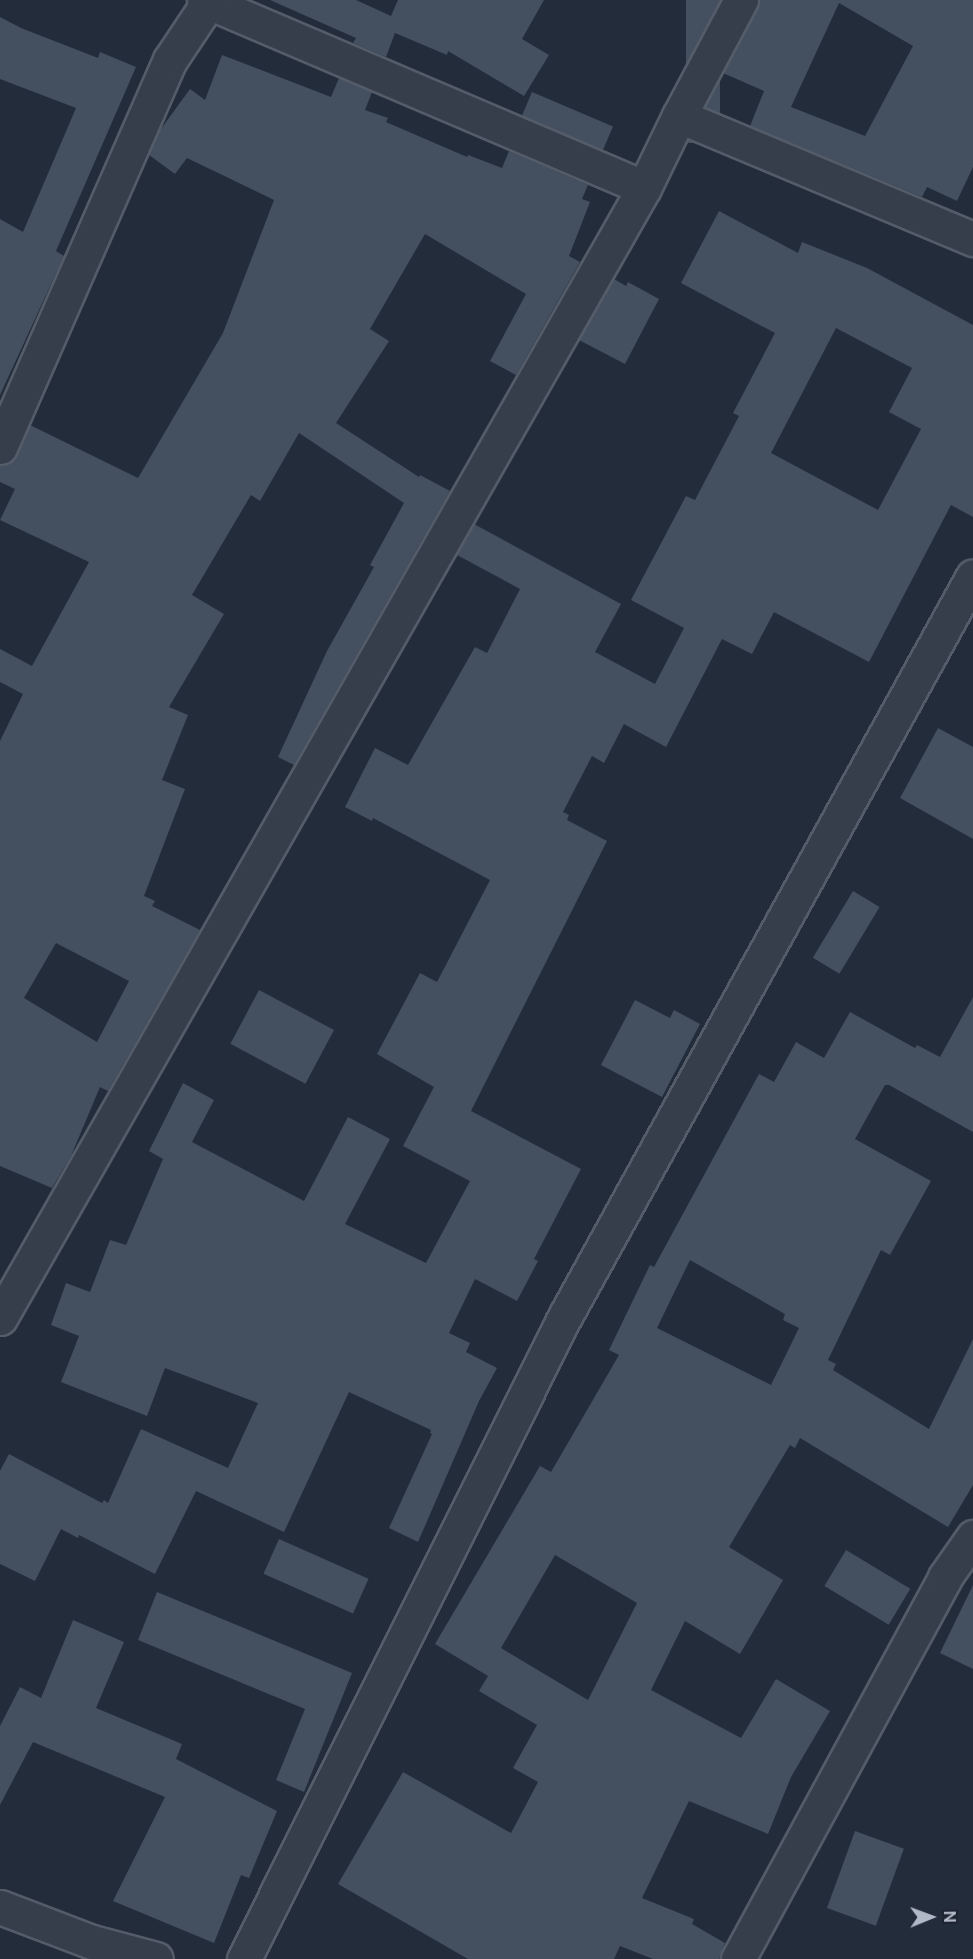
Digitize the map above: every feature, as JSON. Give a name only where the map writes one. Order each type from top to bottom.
[{"type":"street","points":[[0,1318],[644,188],[679,116],[741,0]]},
{"type":"street","points":[[0,447],[170,60],[208,1],[644,188]]},
{"type":"street","points":[[679,116],[973,238]]},
{"type":"street","points":[[244,1959],[562,1320],[973,576]]},
{"type":"street","points":[[738,1959],[945,1577],[973,1537]]},
{"type":"street","points":[[0,1907],[92,1942],[156,1959]]},
{"type":"building","points":[[270,0],[356,0],[391,16],[398,0],[544,0],[522,39],[549,55],[524,96],[448,51],[447,55],[395,33],[386,57],[353,43],[356,38]]},
{"type":"building","points":[[686,0],[720,0],[720,143],[686,143]]},
{"type":"building","points":[[760,0],[973,0],[973,167],[957,201],[927,187],[922,197],[750,126],[764,91],[723,73]],"holes":[[[839,3],[913,46],[865,136],[791,107]]]},
{"type":"building","points":[[0,17],[21,28],[98,58],[100,52],[136,67],[56,251],[64,256],[0,395],[0,219],[23,232],[76,108],[0,79]]},
{"type":"building","points":[[222,55],[331,97],[339,78],[372,92],[365,110],[388,118],[386,122],[467,157],[468,155],[502,168],[509,151],[588,185],[582,199],[590,202],[569,256],[580,262],[516,375],[490,361],[526,294],[425,234],[370,329],[389,341],[336,423],[419,477],[420,475],[450,491],[294,765],[278,757],[327,651],[374,567],[370,565],[404,503],[299,433],[260,501],[251,495],[192,595],[224,614],[169,707],[188,715],[162,780],[185,789],[144,896],[155,901],[152,906],[200,930],[108,1091],[100,1087],[71,1156],[52,1188],[0,1166],[0,741],[23,694],[0,682],[0,649],[32,666],[89,562],[0,520],[15,489],[0,482],[0,465],[11,462],[17,455],[30,425],[138,478],[223,333],[274,200],[187,158],[175,174],[149,155],[158,133],[190,89],[205,100]],"holes":[[[56,943],[129,981],[97,1042],[24,998]]]},
{"type":"building","points":[[532,92],[613,126],[603,150],[522,116]]},
{"type":"building","points":[[719,211],[798,253],[802,242],[867,268],[973,325],[973,517],[951,505],[869,662],[774,612],[752,654],[722,639],[666,747],[624,724],[604,763],[592,756],[563,812],[569,815],[567,820],[607,841],[471,1111],[581,1169],[534,1259],[538,1261],[517,1301],[475,1279],[449,1333],[470,1343],[466,1352],[497,1368],[479,1401],[418,1542],[389,1528],[432,1434],[431,1430],[349,1392],[284,1532],[196,1491],[155,1574],[79,1535],[78,1538],[61,1529],[35,1581],[0,1564],[0,1471],[9,1454],[102,1503],[104,1500],[108,1503],[141,1429],[228,1468],[258,1403],[165,1368],[147,1416],[61,1382],[79,1336],[51,1325],[66,1283],[90,1292],[110,1240],[126,1245],[163,1159],[149,1151],[183,1083],[214,1100],[192,1142],[304,1201],[348,1117],[390,1139],[345,1224],[426,1263],[470,1181],[403,1146],[434,1087],[377,1054],[420,973],[437,982],[490,880],[373,818],[372,821],[345,807],[375,748],[408,765],[475,647],[487,653],[520,589],[457,555],[474,524],[621,604],[595,652],[655,684],[684,628],[631,600],[686,496],[695,500],[739,416],[733,413],[775,333],[681,283]],"holes":[[[836,328],[912,368],[889,412],[921,429],[878,510],[771,453]]]},
{"type":"building","points":[[614,279],[626,286],[628,282],[659,299],[625,364],[579,340]]},
{"type":"building","points":[[938,728],[973,747],[973,839],[900,798]]},
{"type":"building","points":[[853,891],[880,907],[839,974],[813,958]]},
{"type":"building","points":[[259,990],[334,1030],[305,1084],[230,1044]]},
{"type":"building","points":[[973,997],[973,1132],[889,1085],[885,1085],[855,1139],[931,1181],[890,1255],[881,1250],[828,1360],[836,1364],[833,1370],[929,1429],[973,1339],[973,1485],[948,1527],[800,1438],[795,1448],[790,1445],[729,1547],[783,1580],[740,1654],[685,1621],[651,1690],[741,1738],[776,1679],[830,1711],[791,1777],[768,1834],[689,1801],[642,1898],[694,1919],[692,1924],[725,1943],[719,1959],[653,1959],[620,1946],[614,1959],[468,1959],[338,1884],[403,1772],[511,1833],[538,1782],[513,1768],[537,1725],[479,1691],[488,1676],[435,1644],[540,1466],[551,1472],[619,1355],[609,1350],[650,1265],[654,1267],[759,1074],[774,1082],[796,1042],[824,1058],[850,1012],[915,1048],[917,1045],[940,1057]],"holes":[[[690,1260],[785,1314],[783,1320],[799,1328],[771,1385],[657,1328]],[[555,1555],[637,1603],[588,1700],[501,1648]]]},
{"type":"building","points":[[635,1000],[670,1018],[674,1010],[700,1024],[662,1097],[601,1065]]},
{"type":"building","points":[[279,1539],[369,1579],[353,1614],[264,1574]]},
{"type":"building","points":[[846,1550],[910,1589],[889,1625],[824,1586]]},
{"type":"building","points":[[973,1585],[973,1669],[940,1653]]},
{"type":"building","points":[[157,1592],[352,1673],[304,1792],[276,1780],[305,1709],[138,1640]]},
{"type":"building","points":[[73,1620],[124,1642],[96,1708],[182,1744],[176,1759],[277,1811],[249,1878],[241,1875],[214,1943],[113,1901],[165,1797],[33,1742],[0,1805],[0,1726],[20,1687],[41,1698]]},
{"type":"building","points":[[855,1831],[904,1849],[876,1926],[827,1908]]}]
